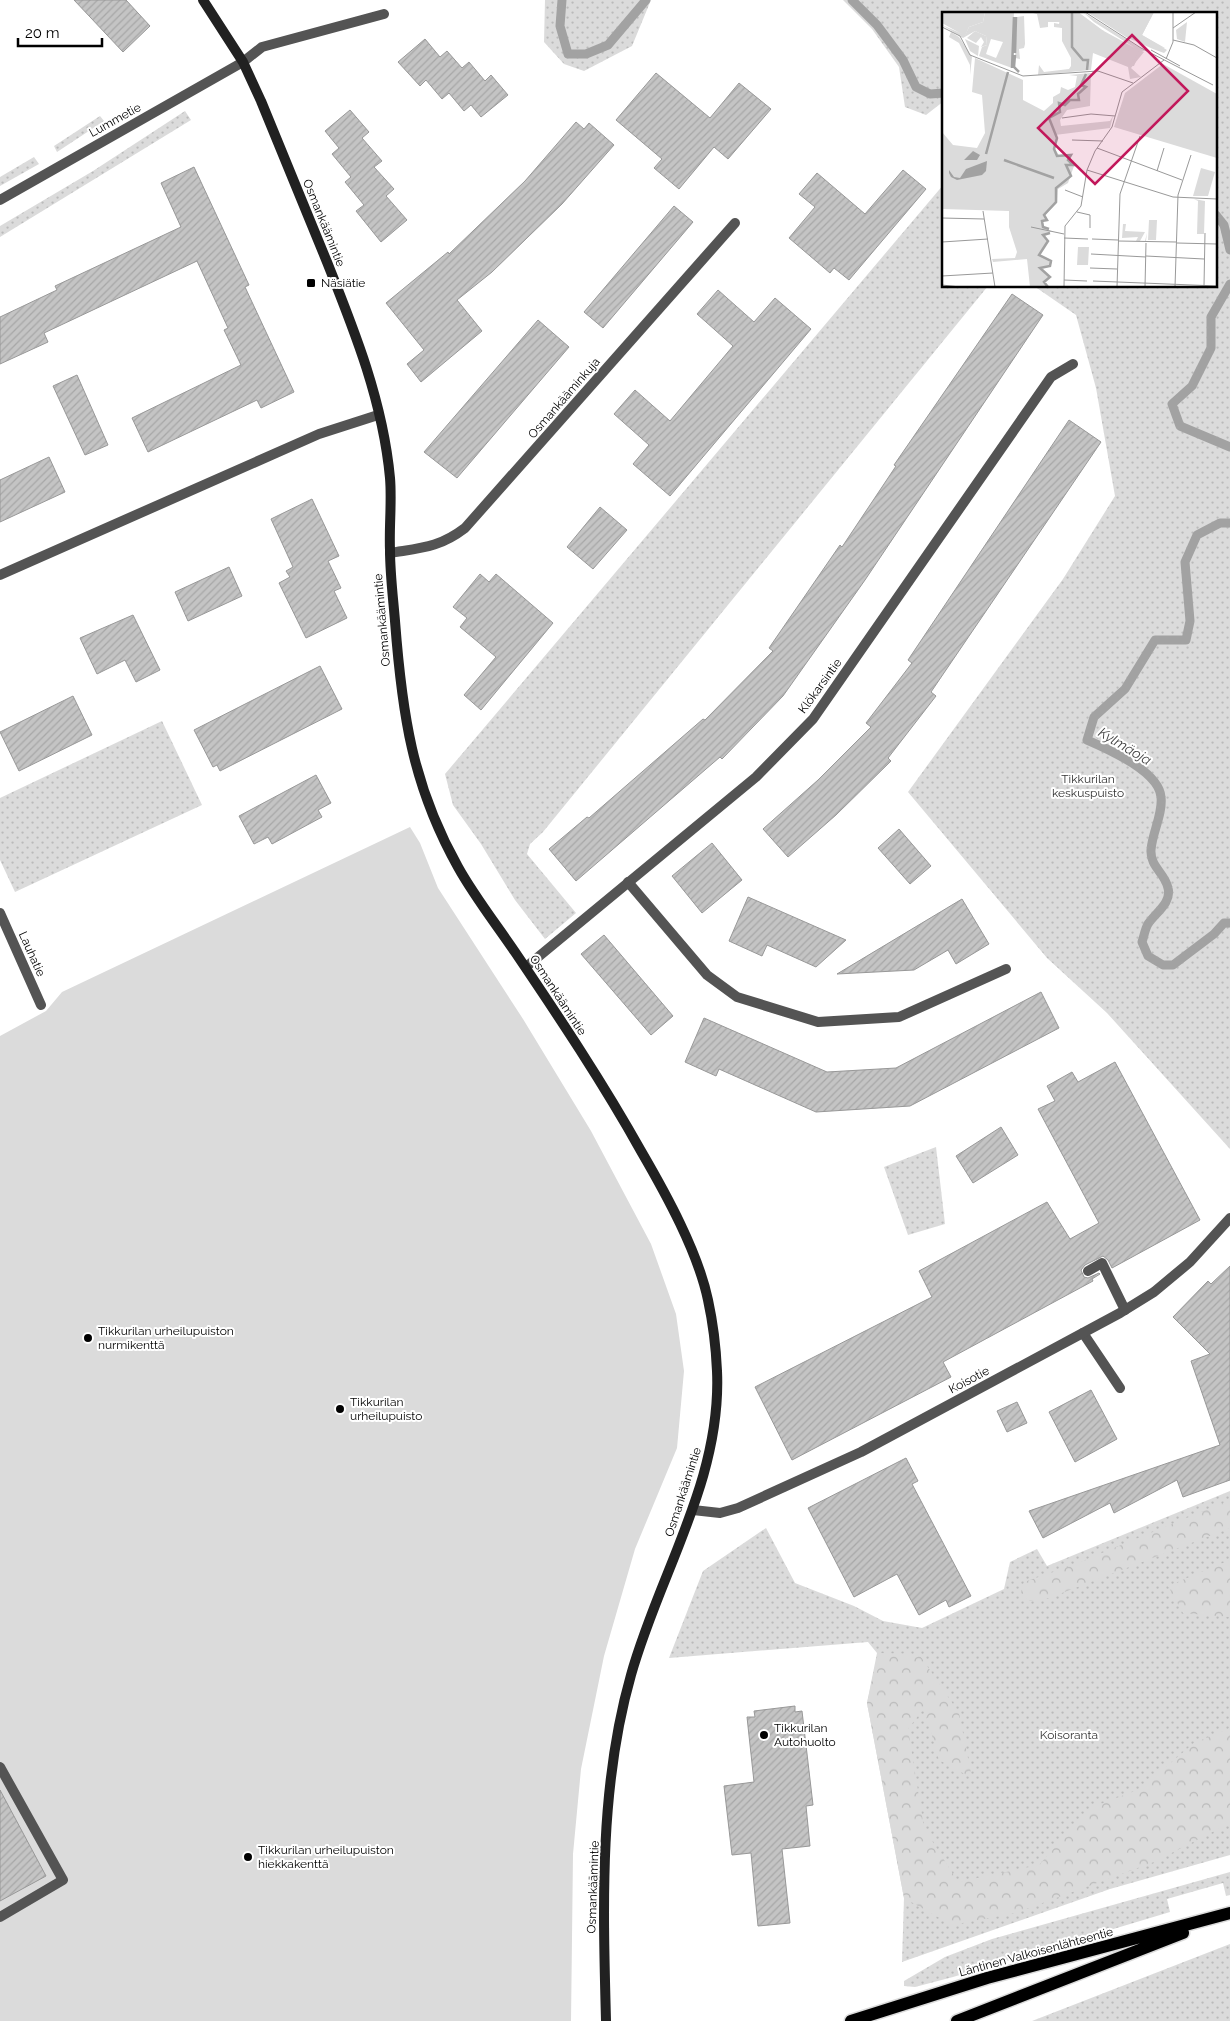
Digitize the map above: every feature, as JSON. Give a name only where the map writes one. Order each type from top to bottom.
[{"type":"main road","name":"Läntinen Valkoisenlähteentie","points":[[851,2021],[987,1978],[1230,1914]]},
{"type":"main road","name":"Läntinen Valkoisenlähteentie","points":[[958,2021],[1024,1997],[1230,1914]]},
{"type":"street","name":"Osmankäämintie","points":[[202,0],[243,62],[261,101],[364,354],[390,479],[390,553],[402,699],[413,759],[430,807],[458,868],[526,967],[621,1116],[662,1187],[686,1236],[708,1298],[717,1372],[716,1411],[709,1457],[693,1510],[648,1620],[629,1679],[615,1746],[608,1801],[603,1916],[606,2021]]},
{"type":"street","name":"Lummetie","points":[[0,200],[243,62],[262,47],[384,14]]},
{"type":"street","name":"Osmankääminkuja","points":[[390,553],[433,546],[449,540],[465,528],[735,223]]},
{"type":"street","name":"Klökarsintie","points":[[526,967],[756,776],[813,719],[1051,377],[1072,364]]},
{"type":"street","points":[[0,575],[319,434],[378,415]]},
{"type":"street","points":[[628,882],[707,975],[737,997],[818,1022],[898,1017],[1006,969]]},
{"type":"street","name":"Lauhatie","points":[[0,913],[42,1005]]},
{"type":"street","name":"Koisotie","points":[[693,1510],[720,1513],[738,1508],[842,1460],[1083,1333],[1154,1292],[1190,1262],[1230,1218]]},
{"type":"street","points":[[1088,1272],[1102,1263],[1125,1310]]},
{"type":"street","points":[[1083,1333],[1120,1388]]},
{"type":"street","points":[[0,1767],[64,1880],[0,1918]]},
{"type":"green space","points":[[545,0],[651,0],[632,46],[584,71],[564,64],[544,42]]},
{"type":"green space","name":"Tikkurilan keskuspuisto","points":[[843,0],[1230,0],[1230,1149],[1107,1013],[1047,958],[908,792],[1063,579],[1115,496],[1096,388],[1076,315],[1037,288],[1218,288],[1218,12],[942,12],[942,103],[926,115],[905,107],[899,67],[872,29]]},
{"type":"green space","points":[[185,111],[191,120],[0,237],[0,226],[93,171]]},
{"type":"green space","points":[[100,116],[104,121],[57,152],[54,146]]},
{"type":"green space","points":[[34,157],[39,164],[0,186],[0,177]]},
{"type":"green space","points":[[942,186],[942,288],[986,288],[543,832],[530,844],[527,854],[576,913],[545,939],[515,900],[481,844],[453,805],[445,774]]},
{"type":"green space","points":[[162,721],[202,805],[15,892],[0,860],[0,798]]},
{"type":"green space","name":"Tikkurilan urheilupuisto","points":[[410,827],[420,843],[438,888],[523,1019],[591,1131],[651,1244],[676,1314],[684,1371],[677,1448],[635,1549],[604,1656],[581,1769],[573,1854],[571,2021],[0,2021],[0,1036],[46,1011],[62,992]]},
{"type":"green space","points":[[936,1147],[945,1224],[908,1235],[884,1167]]},
{"type":"green space","name":"Koisoranta","points":[[1230,1491],[1230,1855],[1110,1889],[902,1962],[904,1898],[867,1703],[877,1653],[868,1642],[669,1658],[703,1571],[766,1528],[795,1583],[854,1606],[883,1621],[922,1628],[1004,1589],[1010,1562],[1037,1549],[1047,1566]]},
{"type":"green space","points":[[1230,1500],[1230,1528],[1049,1598],[1028,1601],[1021,1591],[1024,1582],[1068,1567]]},
{"type":"green space","points":[[1230,1560],[1230,1617],[1183,1613],[1168,1586]]},
{"type":"green space","points":[[878,1653],[919,1654],[959,1713],[972,1778],[939,1760],[924,1708],[908,1729],[924,1828],[958,1882],[1039,1865],[1090,1808],[1140,1789],[1194,1743],[1230,1728],[1230,1823],[1154,1862],[1015,1913],[952,1925],[904,1898],[867,1703]]},
{"type":"green space","points":[[1230,1872],[1230,1895],[1226,1896],[1223,1883],[1167,1899],[1170,1912],[953,1977],[915,1987],[904,1986],[904,1981],[945,1957],[992,1939]]},
{"type":"green space","points":[[1230,1944],[1230,2021],[1032,2021]]},
{"type":"building","points":[[74,0],[126,0],[150,26],[123,52]]},
{"type":"building","points":[[425,39],[440,57],[447,51],[462,68],[469,62],[485,81],[491,75],[508,95],[481,117],[471,105],[464,111],[449,93],[442,99],[426,80],[420,86],[398,62]]},
{"type":"building","points":[[656,73],[710,118],[739,83],[771,109],[728,159],[714,147],[679,189],[654,168],[662,159],[616,120]]},
{"type":"building","points":[[350,110],[369,132],[362,138],[382,161],[374,167],[394,189],[386,196],[407,220],[381,242],[356,211],[364,205],[345,182],[351,177],[332,154],[339,148],[325,131]]},
{"type":"building","points":[[576,122],[584,129],[589,123],[614,145],[562,204],[492,272],[457,300],[482,331],[421,382],[407,364],[424,350],[386,303],[448,252],[449,254],[525,181]]},
{"type":"building","points":[[194,167],[249,285],[245,287],[294,392],[261,408],[257,400],[148,452],[132,418],[241,365],[224,330],[228,328],[197,261],[44,333],[48,342],[0,364],[0,317],[57,290],[55,286],[181,227],[161,183]]},
{"type":"building","points":[[903,170],[926,189],[849,280],[834,268],[830,273],[789,238],[815,207],[799,194],[817,173],[865,214]]},
{"type":"building","points":[[674,206],[693,222],[603,328],[584,312]]},
{"type":"building","points":[[718,290],[754,322],[775,298],[811,329],[670,496],[633,464],[649,445],[614,414],[635,390],[670,421],[733,346],[697,314]]},
{"type":"building","points":[[1012,294],[1043,315],[865,580],[783,696],[722,759],[720,757],[576,881],[549,849],[587,817],[589,818],[703,719],[705,720],[773,651],[769,648],[840,545],[842,547],[896,466],[894,465]]},
{"type":"building","points":[[538,320],[569,347],[457,478],[424,452]]},
{"type":"building","points":[[77,375],[108,445],[85,455],[53,386]]},
{"type":"building","points":[[1069,420],[1101,442],[931,692],[936,696],[888,758],[891,761],[836,815],[788,857],[763,829],[818,780],[871,727],[866,723],[912,663],[908,660]]},
{"type":"building","points":[[49,457],[65,492],[0,522],[0,480]]},
{"type":"building","points":[[312,499],[339,556],[328,561],[341,588],[334,591],[347,618],[306,638],[279,583],[290,577],[286,571],[293,567],[271,519]]},
{"type":"building","points":[[600,507],[627,530],[593,569],[567,547]]},
{"type":"building","points":[[229,567],[242,596],[188,621],[175,592]]},
{"type":"building","points":[[480,574],[489,582],[496,574],[553,623],[481,710],[464,695],[496,657],[460,627],[467,618],[453,607]]},
{"type":"building","points":[[133,615],[160,670],[136,682],[125,660],[97,674],[80,638]]},
{"type":"building","points":[[320,666],[342,709],[220,771],[217,765],[213,767],[194,730]]},
{"type":"building","points":[[73,696],[92,735],[19,771],[0,732]]},
{"type":"building","points":[[316,775],[331,803],[318,810],[322,817],[272,844],[268,837],[254,844],[239,816]]},
{"type":"building","points":[[899,829],[931,866],[910,884],[878,848]]},
{"type":"building","points":[[712,843],[742,880],[702,913],[672,876]]},
{"type":"building","points":[[748,897],[846,940],[816,967],[767,945],[762,956],[729,941]]},
{"type":"building","points":[[962,899],[989,944],[956,964],[948,950],[914,970],[837,974]]},
{"type":"building","points":[[604,935],[673,1016],[651,1035],[581,954]]},
{"type":"building","points":[[1041,992],[1059,1028],[910,1106],[816,1112],[719,1069],[716,1076],[685,1062],[704,1018],[827,1072],[896,1068]]},
{"type":"building","points":[[1115,1062],[1200,1220],[1112,1268],[1108,1260],[1103,1256],[1085,1265],[1081,1270],[1084,1277],[1088,1278],[1100,1274],[1092,1279],[1093,1281],[943,1362],[951,1377],[792,1460],[755,1387],[932,1297],[919,1271],[1047,1202],[1070,1239],[1099,1223],[1038,1109],[1055,1101],[1047,1086],[1072,1072],[1078,1082]]},
{"type":"building","points":[[1001,1127],[1018,1155],[973,1183],[956,1156]]},
{"type":"building","points":[[1230,1266],[1230,1480],[1183,1497],[1177,1480],[1114,1513],[1110,1503],[1043,1538],[1029,1511],[1220,1445],[1191,1361],[1210,1354],[1173,1317],[1208,1281],[1211,1284]]},
{"type":"building","points":[[1091,1390],[1117,1439],[1075,1462],[1049,1412]]},
{"type":"building","points":[[1017,1402],[1027,1423],[1007,1432],[997,1411]]},
{"type":"building","points":[[906,1458],[918,1481],[912,1484],[971,1596],[949,1607],[946,1600],[919,1615],[897,1574],[854,1597],[808,1508]]},
{"type":"building","points":[[795,1706],[795,1712],[802,1711],[813,1805],[806,1806],[810,1846],[782,1849],[790,1923],[758,1926],[751,1853],[732,1855],[724,1786],[754,1782],[747,1717],[755,1717],[754,1711]]},
{"type":"building","points":[[0,1790],[46,1876],[0,1901]]},
{"type":"waterway","name":"Kylmäoja","points":[[562,0],[560,26],[568,54],[586,54],[608,45],[646,0]]},
{"type":"waterway","name":"Kylmäoja","points":[[852,0],[877,25],[903,60],[916,87],[930,94],[942,93]]},
{"type":"waterway","name":"Kylmäoja","points":[[1218,218],[1224,225],[1230,250]]},
{"type":"waterway","name":"Kylmäoja","points":[[1230,284],[1211,317],[1211,348],[1192,386],[1172,404],[1180,426],[1230,447]]},
{"type":"waterway","name":"Kylmäoja","points":[[1230,523],[1220,523],[1197,535],[1185,562],[1190,621],[1186,640],[1155,640],[1125,689],[1094,717],[1087,740],[1119,755],[1142,770],[1152,778],[1158,787],[1161,797],[1151,856],[1155,866],[1164,878],[1169,893],[1165,903],[1145,930],[1142,942],[1148,956],[1163,965],[1173,965],[1214,934],[1224,923],[1230,923]]},
{"type":"place","name":"Näsiätie","points":[[311,283]]},
{"type":"place","name":"Tikkurilan urheilupuiston nurmikenttä","points":[[88,1338]]},
{"type":"place","name":"Tikkurilan urheilupuisto","points":[[340,1409]]},
{"type":"place","name":"Tikkurilan Autohuolto","points":[[764,1735]]},
{"type":"place","name":"Tikkurilan urheilupuiston hiekkakenttä","points":[[248,1857]]}]
